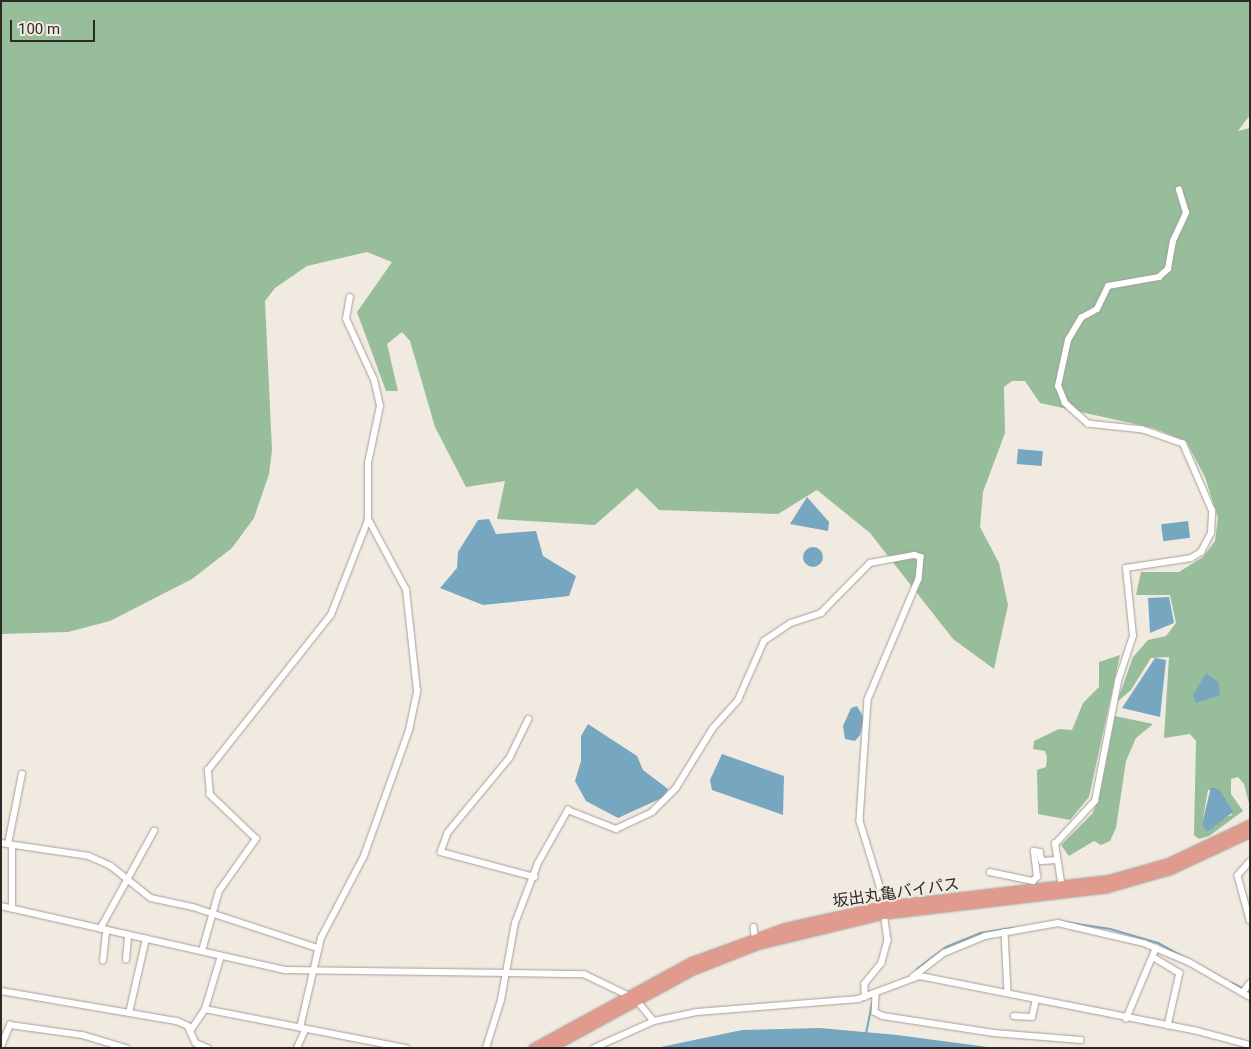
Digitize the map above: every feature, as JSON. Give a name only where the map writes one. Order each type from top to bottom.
[{"type":"highway","name":"坂出丸亀バイパス","points":[[549,1048],[636,999],[758,944],[882,910],[1106,888],[1171,869],[1250,824]]},
{"type":"highway","name":"坂出丸亀バイパス","points":[[533,1048],[626,994],[755,937],[882,910],[1062,888],[1138,873],[1223,840],[1250,832]]},
{"type":"street","points":[[1062,888],[1055,844],[1090,810],[1098,788],[1118,681],[1134,628],[1126,568],[1191,558],[1201,552],[1212,533],[1212,511],[1183,444],[1143,430],[1088,424],[1064,403],[1058,386],[1068,340],[1081,318],[1097,309],[1108,286],[1159,277],[1168,269],[1173,241],[1186,213],[1179,190]]},
{"type":"street","points":[[202,951],[215,915],[219,891],[256,839],[210,795],[208,770],[331,615],[368,520],[368,463],[380,406],[374,380],[346,319],[350,297]]},
{"type":"street","points":[[297,1048],[303,1029],[311,970],[318,948],[364,856],[416,701],[406,590],[368,520]]},
{"type":"street","points":[[486,1048],[506,970],[515,923],[568,810],[616,829],[640,820],[668,797],[713,728],[738,700],[754,656],[774,633],[821,613],[870,563],[914,554],[920,557],[919,579],[868,700],[860,821],[882,910],[887,949],[865,984],[865,997]]},
{"type":"street","points":[[529,720],[510,758],[448,833],[441,852],[535,877]]},
{"type":"street","points":[[12,909],[10,845],[22,774]]},
{"type":"street","points":[[103,961],[103,929],[125,880],[154,831]]},
{"type":"street","points":[[1,843],[89,856],[111,866],[125,880],[151,898],[215,915],[318,948]]},
{"type":"street","points":[[990,872],[1033,881],[1037,877],[1034,851],[1040,852],[1042,861],[1057,860]]},
{"type":"street","points":[[1250,862],[1238,876],[1250,920]]},
{"type":"street","points":[[1,906],[221,956],[311,970],[506,970],[584,974],[636,999],[654,1021]]},
{"type":"street","points":[[594,1048],[654,1021],[696,1012],[876,995],[913,977],[952,948],[1005,932],[1058,924],[1156,948],[1246,988],[1250,997]]},
{"type":"street","points":[[754,927],[755,937]]},
{"type":"street","points":[[1005,932],[1008,993]]},
{"type":"street","points":[[126,960],[128,935]]},
{"type":"street","points":[[129,1013],[146,939]]},
{"type":"street","points":[[1126,1019],[1156,948]]},
{"type":"street","points":[[191,1030],[205,1009],[221,956]]},
{"type":"street","points":[[1153,957],[1180,973],[1168,1026]]},
{"type":"street","points":[[913,977],[1008,993],[1126,1019],[1168,1026],[1249,1046]]},
{"type":"street","points":[[1,991],[177,1021],[191,1030],[196,1043],[208,1048]]},
{"type":"street","points":[[876,995],[875,1012],[883,1016],[994,1033],[1081,1040]]},
{"type":"street","points":[[1014,1016],[1032,1017],[1036,999]]},
{"type":"street","points":[[205,1009],[406,1048]]},
{"type":"street","points":[[1,1047],[10,1024],[98,1040],[126,1048]]},
{"type":"street","points":[[96,1048],[98,1040]]},
{"type":"street","points":[[190,1048],[196,1043]]},
{"type":"green space","points":[[1,1],[1250,1],[1250,115],[1238,131],[1250,128],[1250,807],[1244,784],[1238,777],[1231,779],[1231,794],[1243,811],[1209,836],[1199,839],[1194,835],[1196,741],[1190,734],[1164,738],[1169,657],[1151,658],[1131,690],[1117,702],[1133,657],[1148,640],[1166,636],[1176,623],[1170,595],[1136,595],[1141,572],[1179,572],[1203,557],[1215,541],[1218,518],[1205,477],[1186,441],[1153,428],[1040,403],[1025,381],[1012,381],[1004,387],[1005,433],[983,492],[980,527],[999,563],[1008,605],[994,669],[953,639],[870,533],[817,490],[778,514],[659,510],[637,488],[595,525],[497,519],[505,481],[466,487],[435,427],[410,341],[402,332],[387,344],[398,391],[386,391],[357,312],[392,262],[367,252],[307,266],[275,288],[265,301],[272,450],[269,474],[254,518],[232,548],[192,579],[110,621],[68,632],[1,634]],"holes":[[[1208,790],[1220,790],[1232,815],[1202,824]]]},
{"type":"green space","points":[[1120,655],[1089,797],[1070,820],[1038,814],[1037,770],[1046,767],[1047,757],[1045,751],[1033,749],[1034,741],[1059,729],[1072,730],[1083,703],[1099,687],[1099,662]]},
{"type":"green space","points":[[1115,716],[1153,724],[1136,738],[1126,761],[1116,828],[1110,841],[1101,845],[1094,841],[1069,856],[1061,845],[1092,814],[1099,798]]},
{"type":"water","points":[[1018,449],[1043,451],[1042,466],[1017,464]]},
{"type":"water","points":[[807,497],[829,522],[828,531],[790,524]]},
{"type":"water","points":[[489,519],[496,534],[536,531],[543,556],[576,576],[569,596],[483,605],[440,588],[457,568],[458,552],[478,520]]},
{"type":"water","points":[[1188,521],[1190,538],[1163,541],[1161,524]]},
{"type":"water","points":[[813,547],[820,550],[823,557],[820,564],[813,567],[806,564],[803,557],[806,550]]},
{"type":"water","points":[[1169,597],[1174,623],[1150,633],[1148,598]]},
{"type":"water","points":[[1155,658],[1166,660],[1160,717],[1122,708]]},
{"type":"water","points":[[1206,673],[1218,682],[1220,695],[1196,703],[1193,695]]},
{"type":"water","points":[[857,706],[864,718],[860,735],[855,741],[845,739],[843,726],[851,708]]},
{"type":"water","points":[[588,724],[637,756],[643,770],[668,789],[664,797],[618,818],[586,801],[575,781],[581,761],[581,736]]},
{"type":"water","points":[[722,754],[784,776],[783,815],[712,790],[710,780]]},
{"type":"water","points":[[1211,787],[1220,790],[1233,812],[1207,832],[1202,824]]},
{"type":"water","points":[[820,1028],[897,1035],[995,1048],[656,1048],[742,1030]]},
{"type":"waterway","points":[[1057,921],[1110,929],[1158,943],[1225,980]]},
{"type":"waterway","points":[[917,969],[946,947],[981,933],[1014,928]]},
{"type":"waterway","points":[[1232,983],[1250,992]]},
{"type":"waterway","points":[[866,1034],[872,1003]]}]
